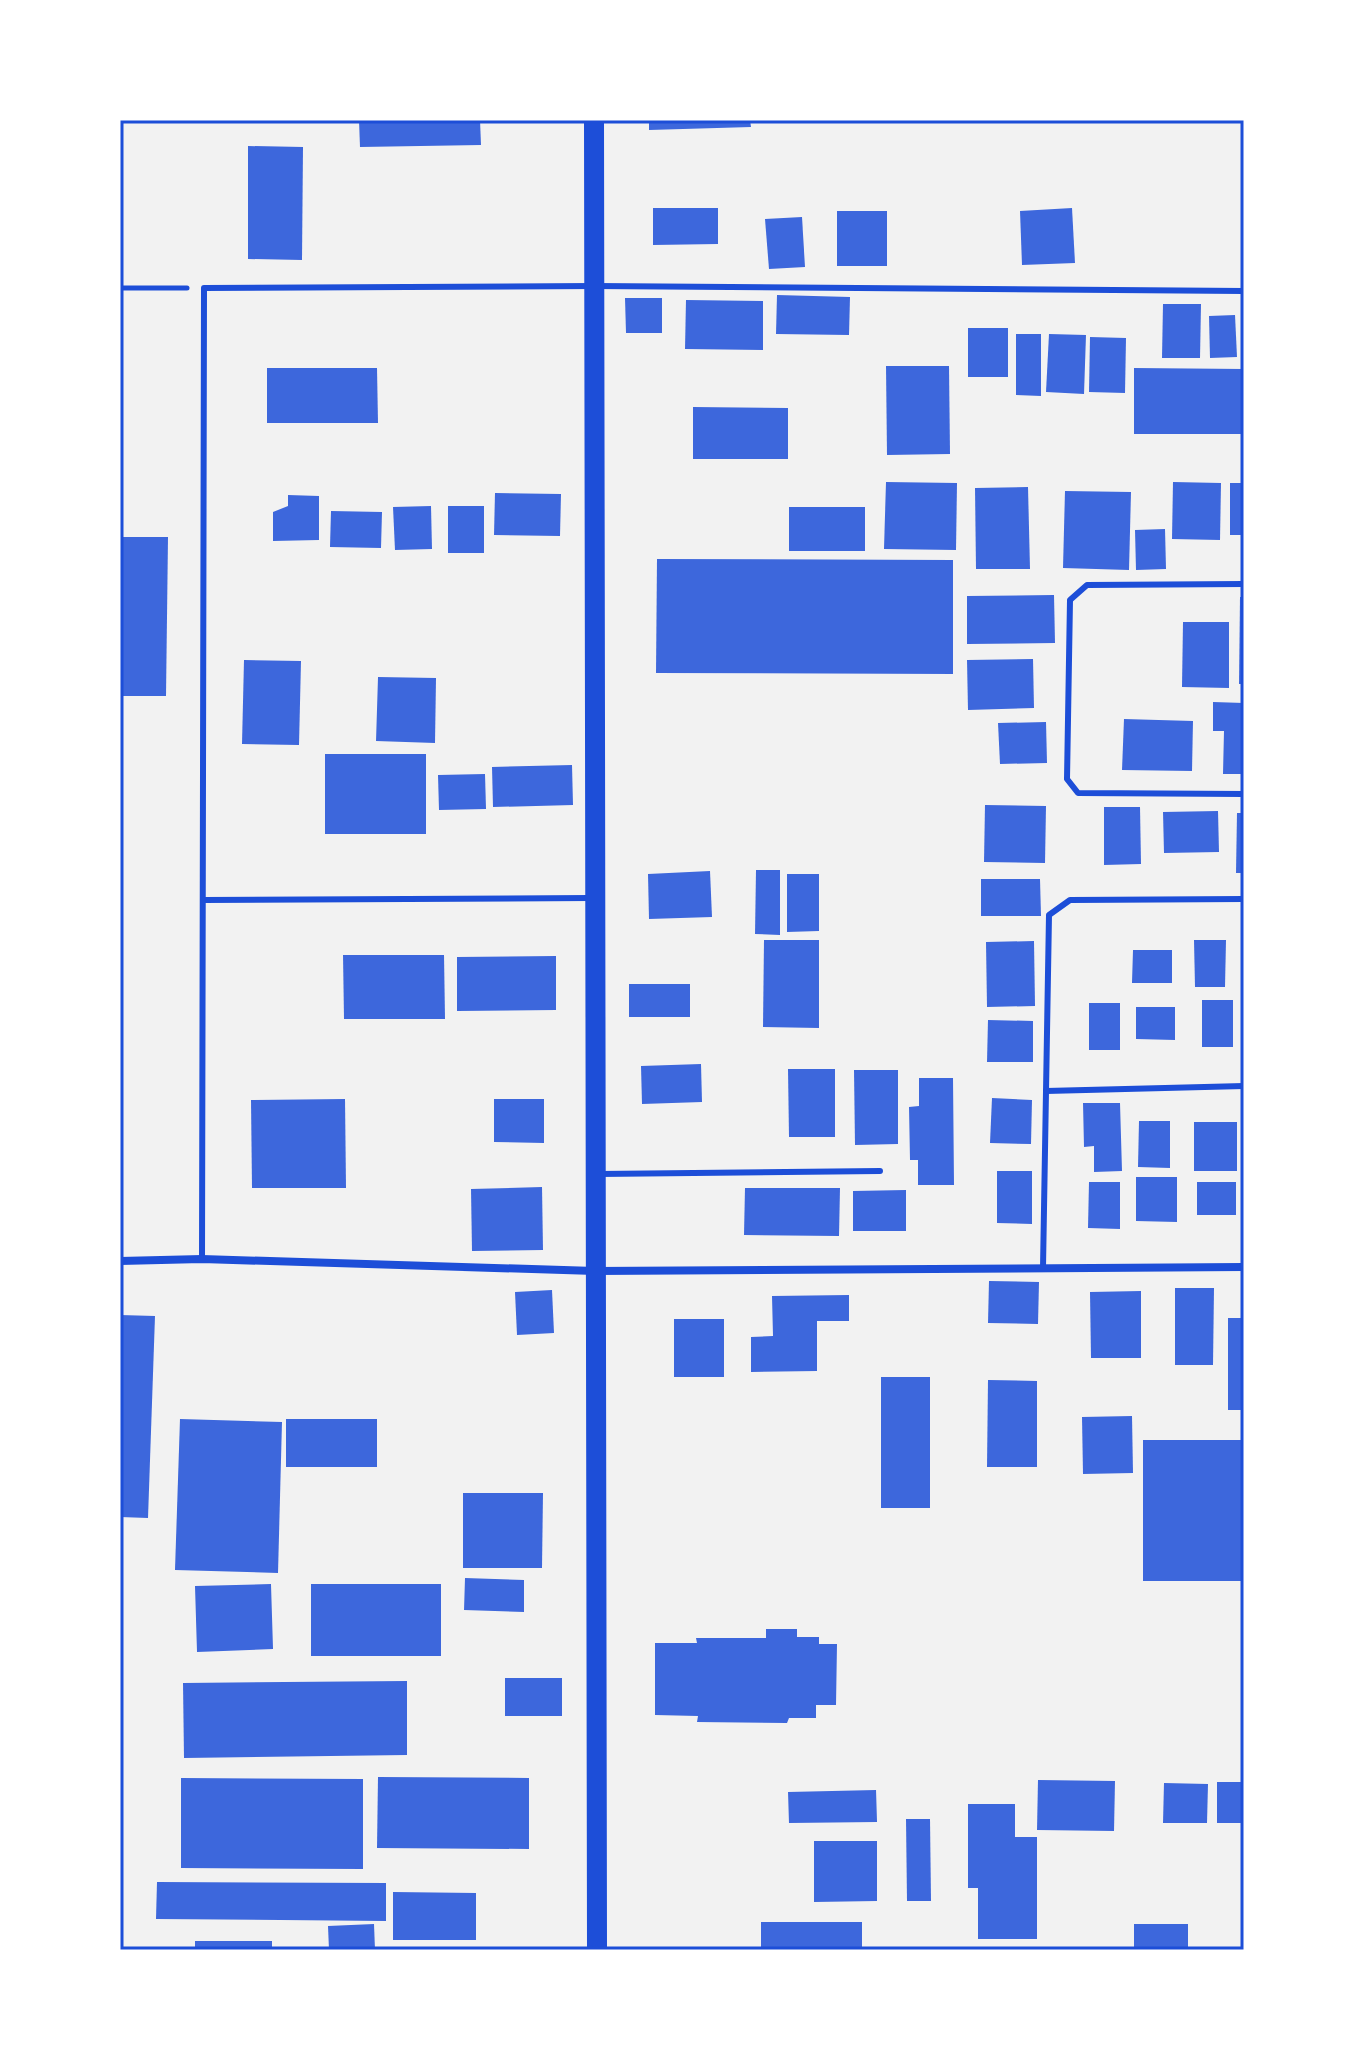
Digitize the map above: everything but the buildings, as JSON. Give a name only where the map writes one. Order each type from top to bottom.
[{"type":"main road","points":[[594,120],[597,1950]]},
{"type":"street","points":[[120,1261],[202,1259],[595,1271],[1244,1267]]},
{"type":"lane","points":[[202,1259],[204,288],[595,286],[1244,291]]},
{"type":"lane","points":[[1244,584],[1087,585],[1070,600],[1067,779],[1078,793],[1244,794]]},
{"type":"lane","points":[[204,900],[594,898]]},
{"type":"lane","points":[[1043,1268],[1049,915],[1070,900],[1244,899]]},
{"type":"lane","points":[[1046,1091],[1244,1086]]},
{"type":"lane","points":[[595,1174],[880,1171]]},
{"type":"path","points":[[120,288],[204,288]]}]
